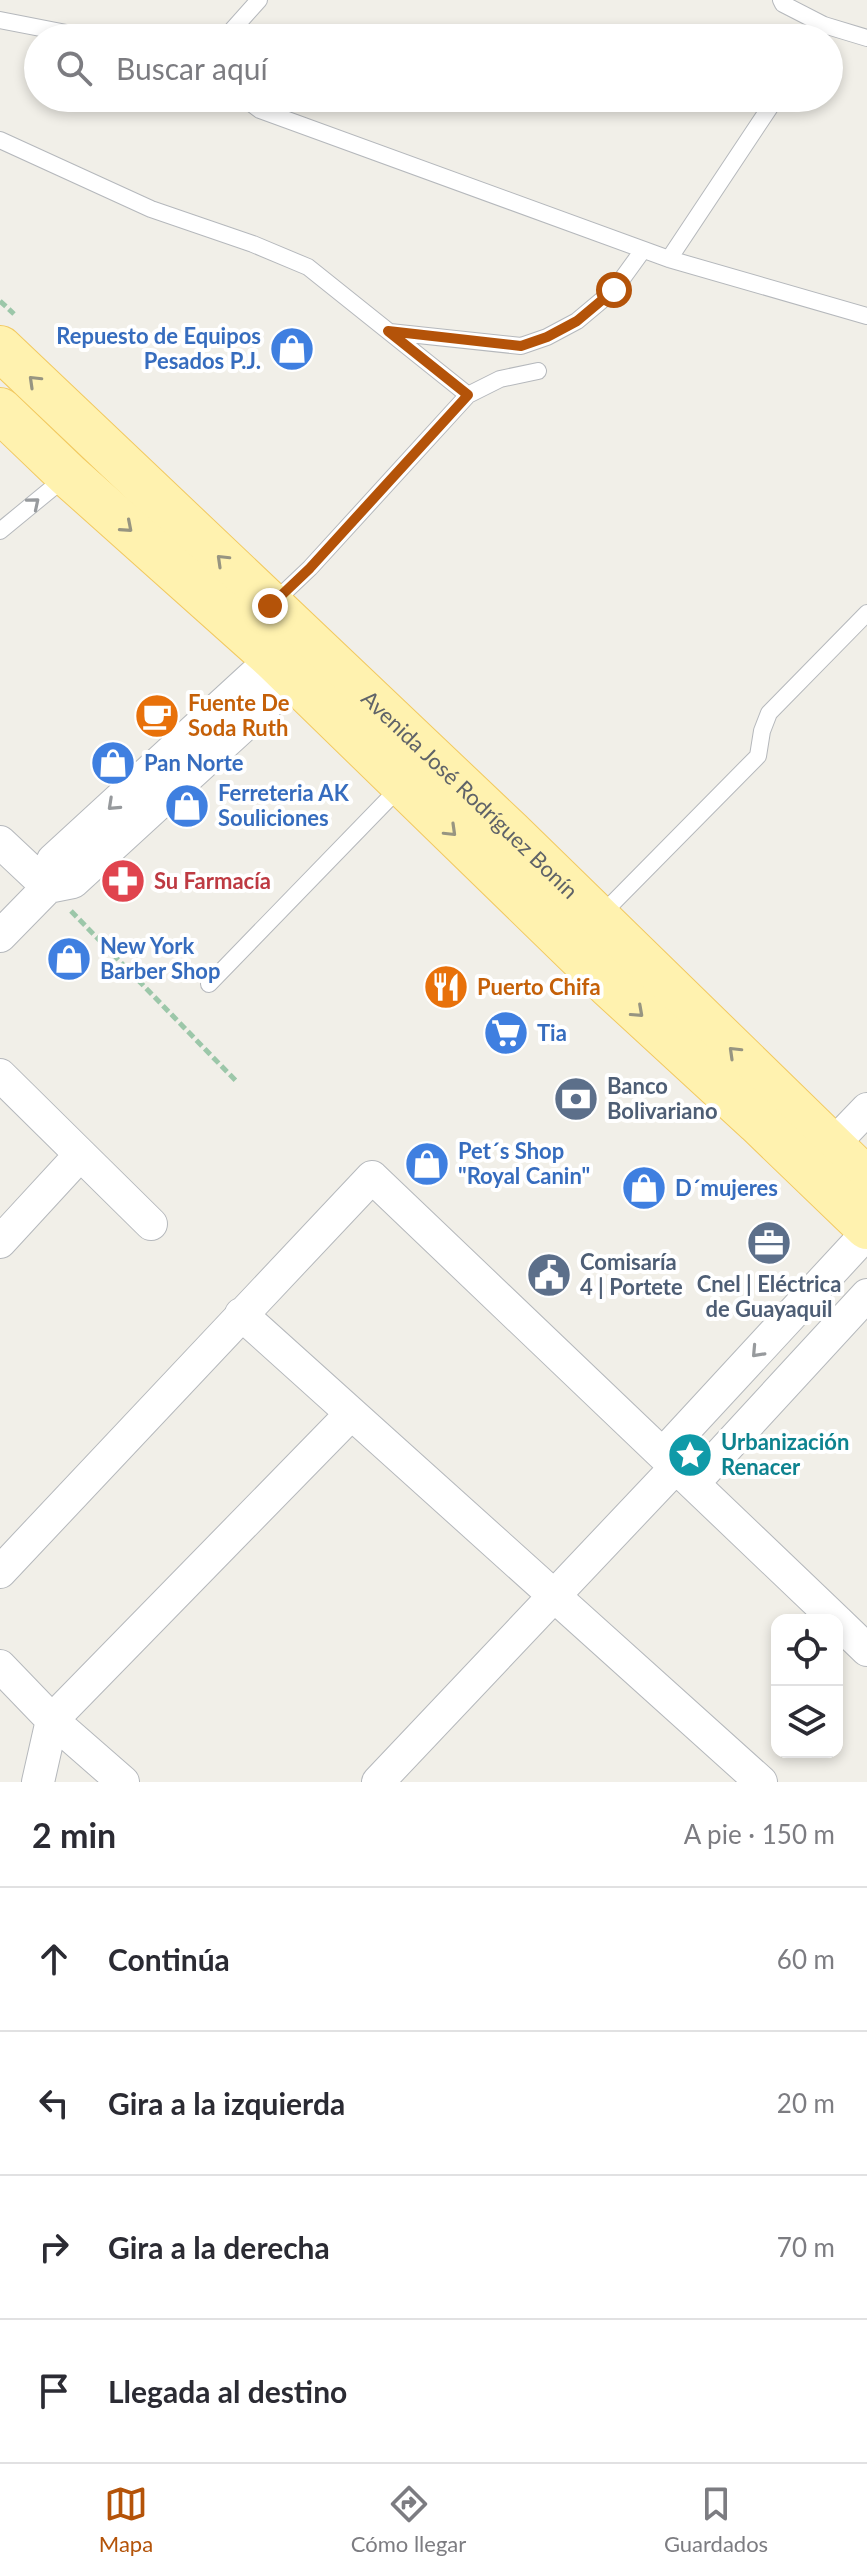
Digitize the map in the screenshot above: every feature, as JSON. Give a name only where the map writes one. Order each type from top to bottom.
[{"type":"main road","name":"Avenida José Rodríguez Bonín","points":[[0,348],[270,606],[299,662],[403,784],[609,985],[820,1158],[867,1180]]},
{"type":"main road","name":"Avenida José Rodríguez Bonín","points":[[0,410],[68,475],[486,810],[597,919],[820,1158],[867,1227]]},
{"type":"street","points":[[0,936],[48,887],[73,882],[299,662]]},
{"type":"street","points":[[0,842],[48,887]]},
{"type":"street","points":[[0,1075],[151,1224]]},
{"type":"street","points":[[820,1158],[867,1109]]},
{"type":"street","points":[[0,1242],[80,1155]]},
{"type":"street","points":[[0,1572],[372,1177],[830,1614]]},
{"type":"street","points":[[676,1467],[671,1445],[867,1233]]},
{"type":"street","points":[[676,1467],[703,1473],[867,1295]]},
{"type":"street","points":[[241,1314],[753,1780]]},
{"type":"street","points":[[713,1399],[744,1428]]},
{"type":"street","points":[[38,1782],[52,1720],[351,1414]]},
{"type":"street","points":[[378,1782],[676,1467]]},
{"type":"street","points":[[843,1627],[867,1650]]},
{"type":"street","points":[[0,1666],[52,1720],[123,1782]]},
{"type":"lane","points":[[238,24],[259,0]]},
{"type":"lane","points":[[781,0],[809,24]]},
{"type":"lane","points":[[0,20],[24,25]]},
{"type":"lane","points":[[843,35],[867,38]]},
{"type":"lane","points":[[265,112],[669,259],[867,316]]},
{"type":"lane","points":[[669,259],[767,112]]},
{"type":"lane","points":[[0,140],[151,209],[308,267],[468,395]]},
{"type":"lane","points":[[388,331],[521,346],[577,321],[614,290],[643,250]]},
{"type":"lane","points":[[270,606],[310,568],[468,395],[500,379],[538,371]]},
{"type":"lane","points":[[0,531],[68,475]]},
{"type":"lane","points":[[597,919],[758,756],[769,713],[867,613]]},
{"type":"lane","points":[[209,984],[403,784]]},
{"type":"path","points":[[48,887],[236,1081]]},
{"type":"place","name":"Repuesto de Equipos Pesados P.J.","points":[[292,349]]},
{"type":"place","name":"Fuente De Soda Ruth","points":[[157,716]]},
{"type":"place","name":"Pan Norte","points":[[113,763]]},
{"type":"place","name":"Ferreteria AK Souliciones","points":[[187,806]]},
{"type":"place","name":"Su Farmacía","points":[[123,881]]},
{"type":"place","name":"New York Barber Shop","points":[[69,959]]},
{"type":"place","name":"Puerto Chifa","points":[[446,987]]},
{"type":"place","name":"Tia","points":[[506,1033]]},
{"type":"place","name":"Banco Bolivariano","points":[[576,1099]]},
{"type":"place","name":"Pet´s Shop \"Royal Canin\"","points":[[427,1164]]},
{"type":"place","name":"D´mujeres","points":[[644,1188]]},
{"type":"place","name":"Cnel | Eléctrica de Guayaquil","points":[[769,1243]]},
{"type":"place","name":"Comisaría 4 | Portete","points":[[549,1275]]},
{"type":"place","name":"Urbanización Renacer","points":[[690,1455]]},
{"type":"route","points":[[270,606],[310,568],[468,395],[388,331],[521,346],[577,321],[614,290]]}]
